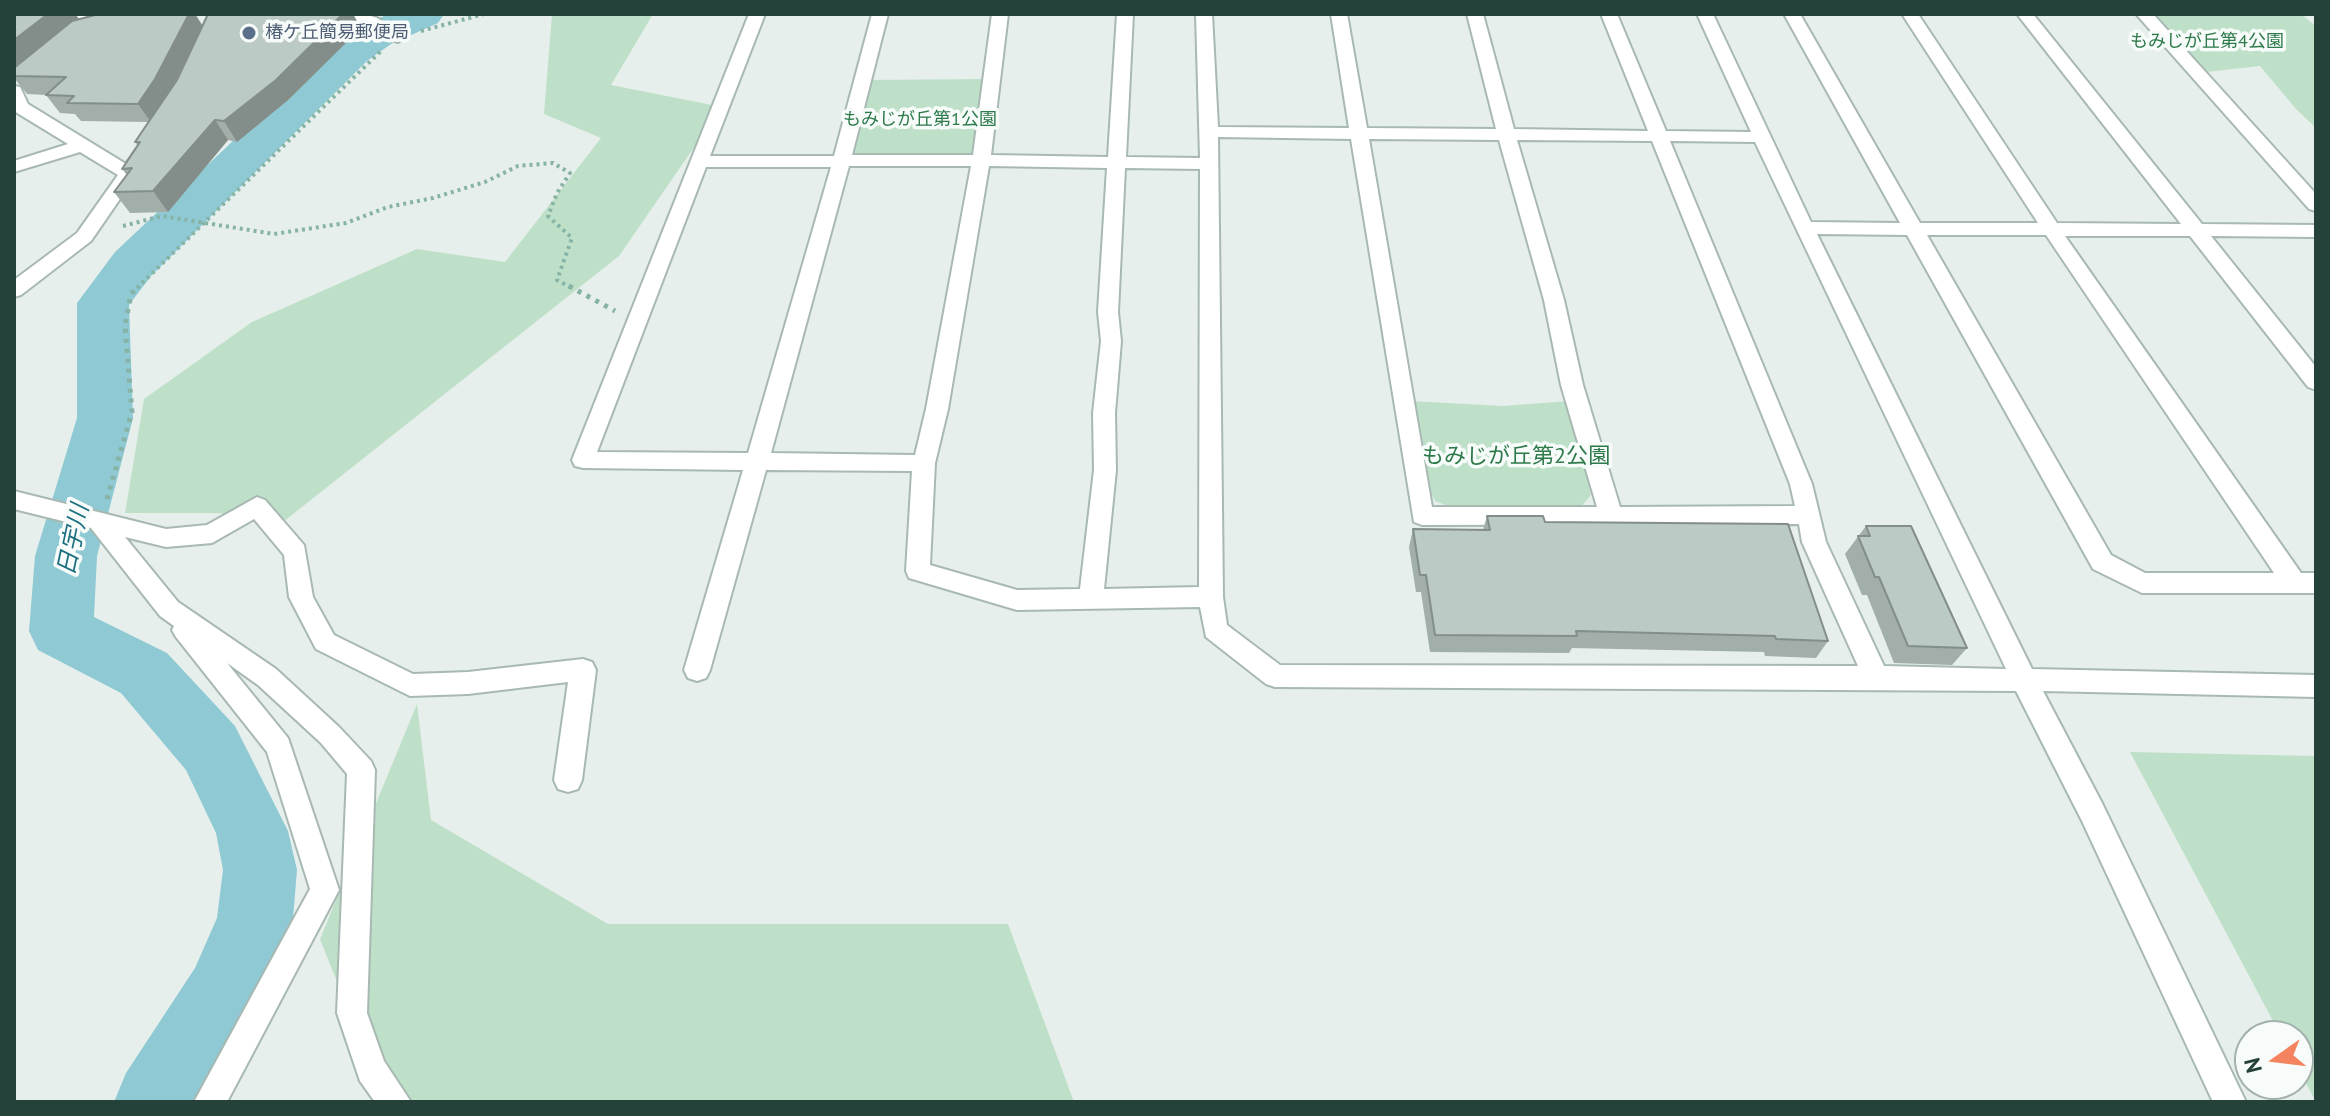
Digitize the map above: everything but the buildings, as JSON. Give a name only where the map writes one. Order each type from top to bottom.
[{"type":"street","points":[[30,14],[140,19],[78,33]]},
{"type":"street","points":[[348,14],[371,21],[398,37]]},
{"type":"street","points":[[757,14],[583,460],[924,463]]},
{"type":"street","points":[[697,670],[788,360],[816,245],[842,161],[880,14]]},
{"type":"street","points":[[1000,14],[981,160],[937,409],[924,463],[918,571],[1017,600],[1211,597]]},
{"type":"street","points":[[1091,599],[1105,470],[1104,413],[1111,341],[1108,312],[1125,14]]},
{"type":"street","points":[[1204,14],[1209,132],[1211,597],[1215,630],[1275,676],[1876,677],[2316,686]]},
{"type":"street","points":[[1339,14],[1422,516],[1809,515]]},
{"type":"street","points":[[1475,14],[1554,300],[1572,385],[1611,515]]},
{"type":"street","points":[[1609,14],[1801,484],[1814,542],[1876,677]]},
{"type":"street","points":[[1705,14],[1804,228],[2025,682],[2092,812],[2230,1102]]},
{"type":"street","points":[[1792,14],[2102,562],[2142,583],[2305,583]]},
{"type":"street","points":[[1910,14],[2051,229],[2305,583]]},
{"type":"street","points":[[2025,14],[2316,382]]},
{"type":"street","points":[[2144,14],[2316,205]]},
{"type":"street","points":[[18,85],[20,107],[128,173]]},
{"type":"street","points":[[14,127],[38,118]]},
{"type":"street","points":[[1209,132],[1763,137]]},
{"type":"street","points":[[14,290],[84,237],[154,137]]},
{"type":"street","points":[[14,167],[83,145]]},
{"type":"street","points":[[701,162],[981,160],[1207,164]]},
{"type":"street","points":[[1804,228],[2316,231]]},
{"type":"street","points":[[14,500],[166,538],[212,534],[257,506],[296,552],[301,597],[325,642],[410,685],[468,683],[583,670],[568,780]]},
{"type":"street","points":[[100,523],[279,746],[325,890],[210,1102]]},
{"type":"street","points":[[169,609],[267,677],[330,735],[361,770],[352,1013],[371,1070],[395,1102]]},
{"type":"path","points":[[100,523],[132,412],[125,326],[131,294],[371,59],[398,37],[484,14]]},
{"type":"path","points":[[162,216],[274,234],[346,223],[388,207],[433,198],[485,182],[518,166],[553,163],[570,173],[557,193],[548,216],[572,238],[557,280],[637,323]]},
{"type":"green space","points":[[552,14],[653,14],[611,85],[722,107],[619,256],[283,522],[217,513],[125,513],[144,399],[252,322],[417,249],[505,262],[601,138],[544,114]]},
{"type":"green space","name":"もみじが丘第4公園","points":[[2144,14],[2301,14],[2316,26],[2316,128],[2260,66],[2197,73]]},
{"type":"green space","name":"もみじが丘第1公園","points":[[992,79],[981,160],[842,161],[863,80]]},
{"type":"green space","name":"もみじが丘第2公園","points":[[1411,401],[1503,406],[1569,401],[1591,495],[1581,507],[1454,508],[1435,501],[1424,478],[1418,424],[1414,420]]},
{"type":"green space","points":[[417,704],[431,820],[608,924],[1008,924],[1074,1102],[385,1102],[320,939]]},
{"type":"green space","points":[[2130,752],[2316,756],[2316,1102],[2314,1020],[2272,1020]]},
{"type":"waterway","name":"日宇川","points":[[155,1102],[223,996],[255,918],[260,870],[252,831],[211,748],[144,673],[61,631],[66,556],[105,418],[103,303],[133,264],[352,52],[376,35],[423,14]]},
{"type":"place","name":"椿ケ丘簡易郵便局","points":[[249,33]]}]
